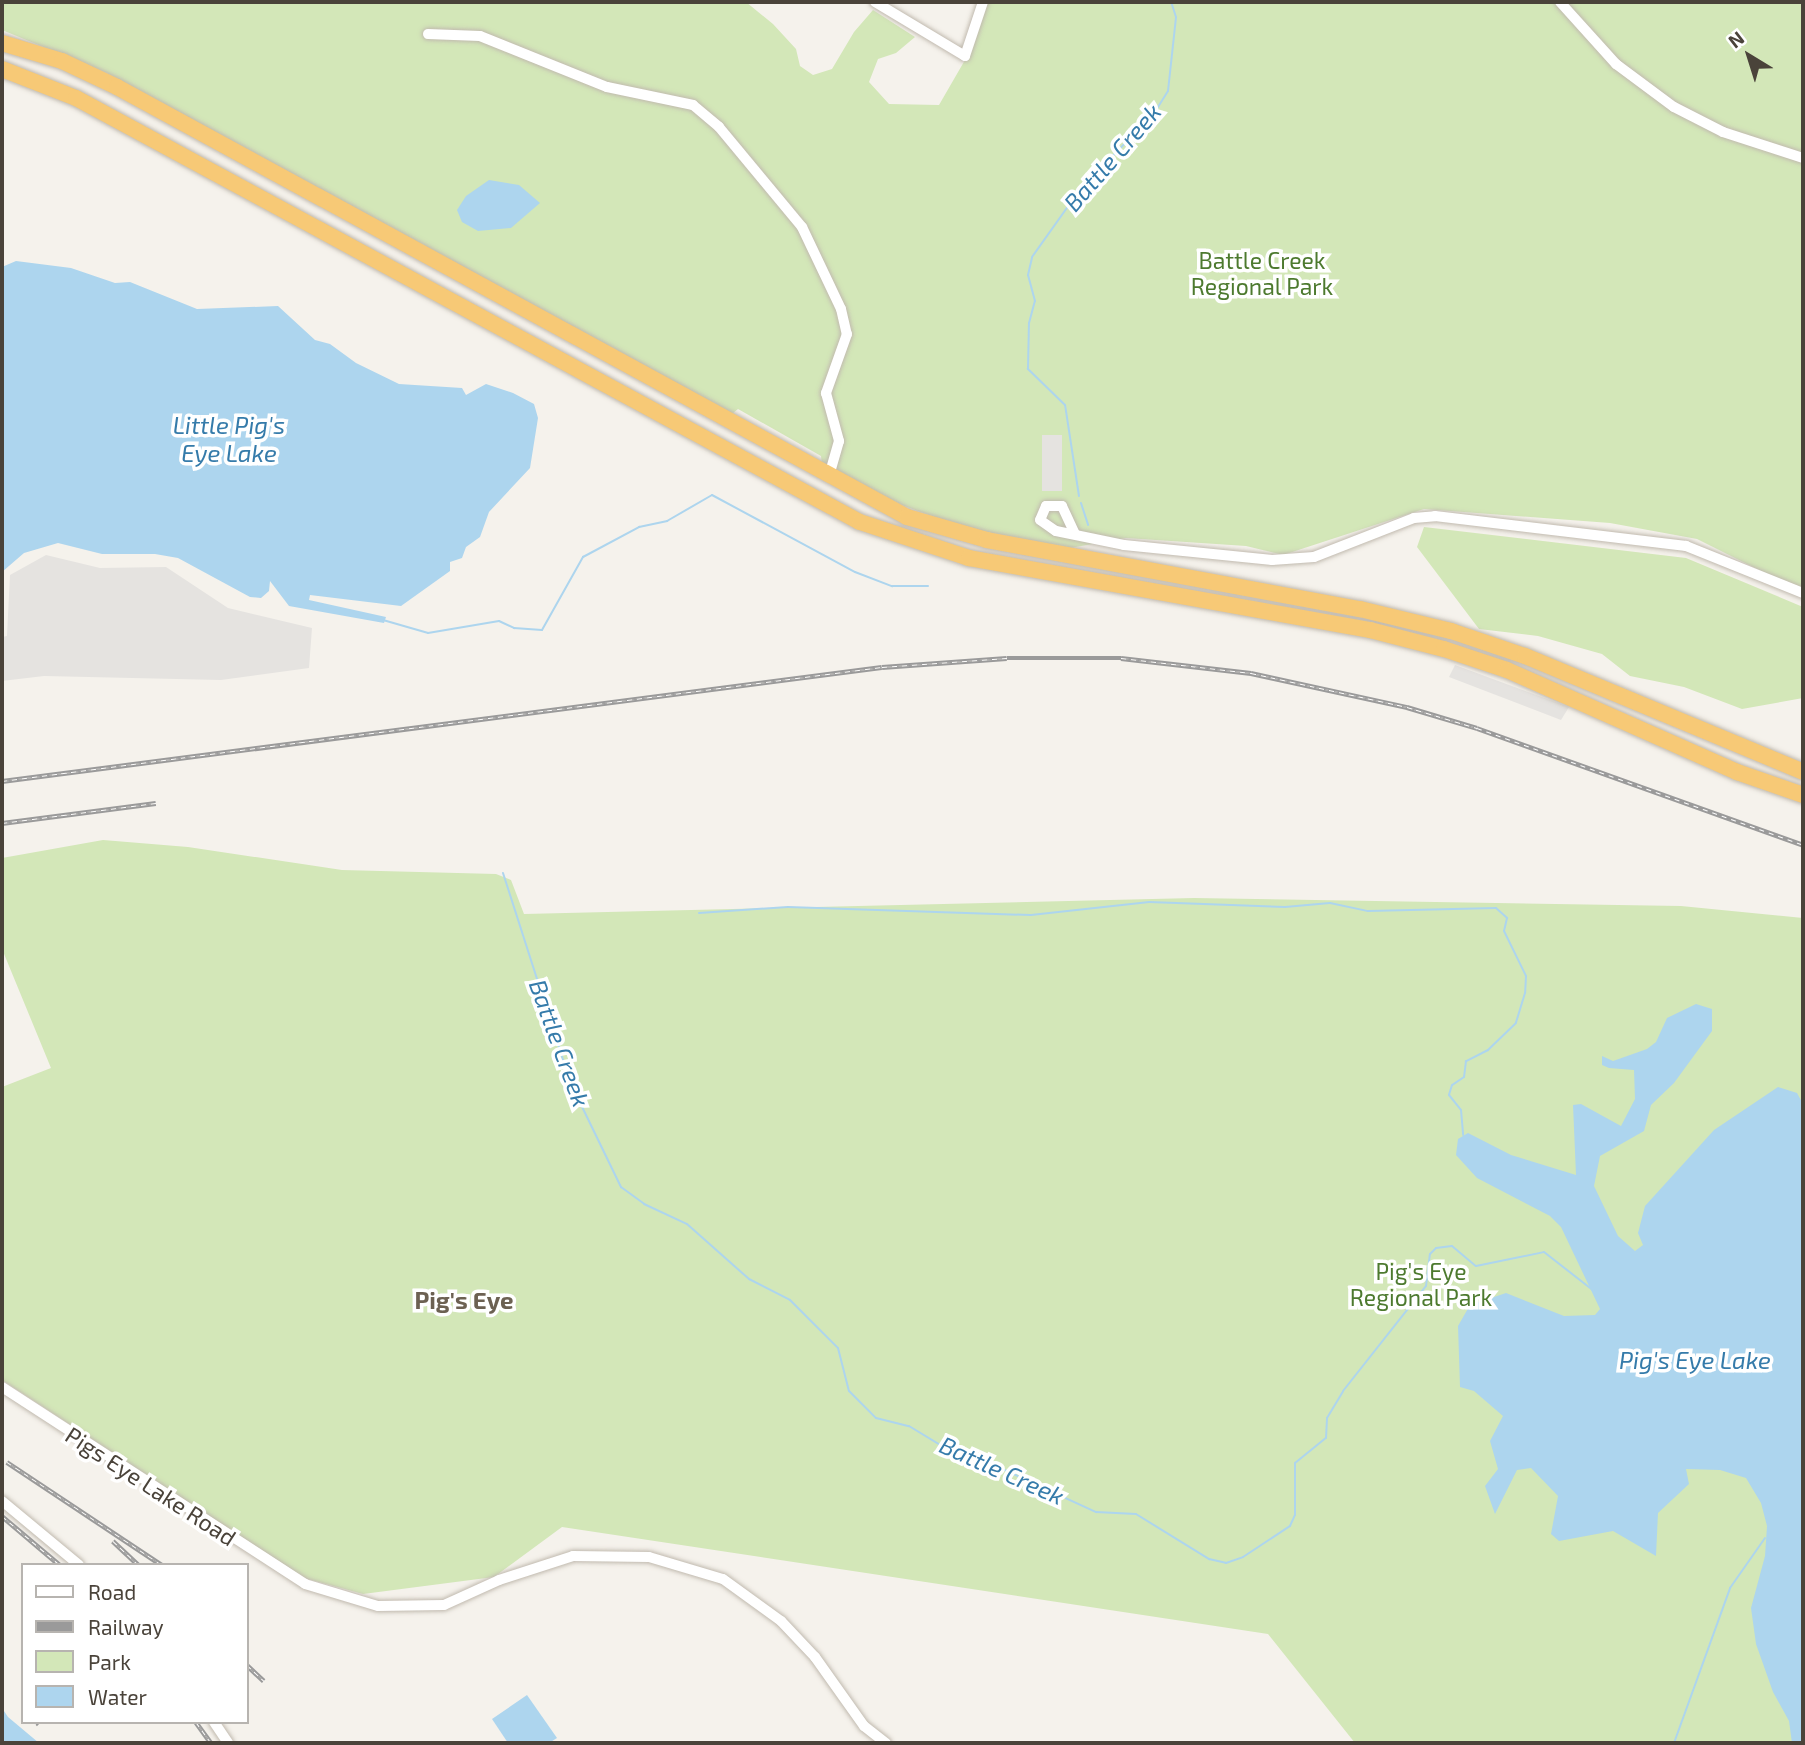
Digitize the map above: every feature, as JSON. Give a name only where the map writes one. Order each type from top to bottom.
[{"type":"highway","points":[[2,43],[62,61],[117,87],[829,477],[907,517],[987,540],[1360,610],[1451,631],[1535,661],[1774,764],[1803,772]]},
{"type":"highway","points":[[2,69],[76,98],[822,504],[891,534],[994,563],[1370,630],[1444,649],[1529,679],[1737,772],[1803,794]]},
{"type":"highway","points":[[1774,764],[1803,764]]},
{"type":"street","points":[[875,2],[965,56],[984,2]]},
{"type":"street","points":[[1560,2],[1607,56],[1664,101],[1723,132],[1803,158]]},
{"type":"street","points":[[428,34],[480,36],[607,88],[692,105],[719,127],[802,227],[841,309],[846,334],[826,393],[839,441],[829,477]]},
{"type":"street","points":[[1075,534],[1124,545],[1272,560],[1314,557],[1414,518],[1435,516],[1686,546],[1803,593]]},
{"type":"street","name":"Pigs Eye Lake Road","points":[[2,1387],[305,1584],[378,1606],[443,1605],[499,1580],[573,1556],[649,1557],[723,1579],[781,1621],[814,1657],[864,1726],[886,1743]]},
{"type":"street","points":[[2,1501],[77,1563]]},
{"type":"street","points":[[215,1724],[228,1743]]},
{"type":"green space","name":"Battle Creek Regional Park","points":[[2,2],[746,2],[773,24],[796,49],[800,66],[813,75],[832,69],[854,32],[873,10],[915,37],[896,53],[878,59],[869,82],[889,104],[939,105],[965,60],[983,2],[1803,2],[1803,592],[1697,539],[1610,523],[1424,509],[1283,555],[1246,546],[1126,538],[1070,548],[961,527],[902,505],[822,464],[821,456],[738,409],[722,422],[296,187],[107,73],[2,30]]},
{"type":"green space","points":[[1424,527],[1686,558],[1803,607],[1803,698],[1742,709],[1684,687],[1630,676],[1602,654],[1538,636],[1479,629],[1417,547]]},
{"type":"green space","name":"Pig's Eye Regional Park","points":[[103,840],[188,847],[342,870],[496,874],[511,880],[524,914],[1194,898],[1681,906],[1803,918],[1803,1743],[1355,1743],[1268,1634],[562,1527],[494,1577],[363,1594],[304,1578],[2,1380],[2,1087],[51,1068],[2,949],[2,858]]},
{"type":"shaded area","points":[[1042,435],[1062,435],[1062,491],[1042,491]]},
{"type":"shaded area","points":[[46,555],[100,568],[166,567],[228,608],[312,628],[309,668],[221,680],[44,676],[2,681],[2,637],[7,636],[10,575]]},
{"type":"shaded area","points":[[1455,665],[1569,707],[1561,720],[1449,677]]},
{"type":"water","points":[[489,180],[519,185],[540,203],[511,228],[478,231],[462,222],[457,210],[466,196]]},
{"type":"water","name":"Little Pig's Eye Lake","points":[[16,261],[71,268],[115,283],[130,282],[197,309],[278,306],[315,340],[330,344],[356,363],[399,384],[462,388],[466,395],[486,384],[513,393],[534,404],[538,418],[530,468],[489,512],[480,537],[466,547],[462,558],[450,562],[450,571],[401,606],[310,595],[309,600],[386,617],[384,623],[289,606],[270,581],[269,591],[261,598],[250,597],[178,558],[155,554],[102,554],[58,543],[24,553],[2,572],[2,267]]},
{"type":"water","name":"Pig's Eye Lake","points":[[1696,1004],[1712,1009],[1712,1031],[1674,1083],[1651,1105],[1644,1131],[1600,1156],[1594,1186],[1618,1236],[1635,1251],[1643,1245],[1638,1233],[1645,1206],[1714,1130],[1778,1087],[1797,1093],[1803,1104],[1803,1743],[1792,1743],[1789,1721],[1773,1692],[1756,1644],[1751,1608],[1765,1556],[1767,1526],[1761,1503],[1746,1478],[1720,1470],[1686,1469],[1689,1484],[1658,1513],[1656,1556],[1613,1531],[1559,1541],[1551,1534],[1558,1496],[1531,1468],[1517,1470],[1495,1514],[1485,1486],[1498,1469],[1490,1441],[1503,1416],[1474,1391],[1460,1387],[1458,1326],[1470,1305],[1506,1293],[1564,1316],[1595,1315],[1600,1309],[1561,1227],[1550,1216],[1477,1178],[1456,1155],[1458,1139],[1468,1133],[1511,1155],[1576,1175],[1573,1105],[1581,1104],[1621,1126],[1635,1099],[1634,1070],[1602,1065],[1602,1056],[1613,1061],[1647,1049],[1656,1042],[1667,1018]]},
{"type":"water","points":[[527,1695],[557,1738],[549,1743],[508,1743],[492,1719]]},
{"type":"water","points":[[2,1708],[8,1717],[39,1743],[2,1743]]},
{"type":"waterway","name":"Battle Creek","points":[[1079,496],[1065,405],[1028,369],[1029,323],[1035,301],[1028,275],[1032,257],[1081,188],[1153,115],[1168,91],[1176,17],[1171,2]]},
{"type":"waterway","name":"Battle Creek","points":[[383,620],[428,633],[499,621],[514,628],[542,630],[583,557],[639,527],[667,521],[712,495],[855,572],[892,586],[928,586]]},
{"type":"waterway","name":"Battle Creek","points":[[1081,503],[1088,525]]},
{"type":"waterway","name":"Battle Creek","points":[[503,873],[570,1082],[621,1187],[644,1204],[687,1224],[749,1279],[790,1300],[838,1348],[849,1391],[876,1418],[909,1426],[960,1457],[998,1467],[1096,1512],[1136,1514],[1209,1559],[1226,1563],[1243,1557],[1290,1526],[1295,1515],[1295,1463],[1326,1438],[1327,1418],[1343,1391],[1426,1286],[1430,1254],[1436,1248],[1452,1246],[1476,1266],[1544,1252],[1594,1291]]},
{"type":"waterway","points":[[699,913],[788,907],[1031,915],[1149,902],[1285,907],[1330,903],[1368,911],[1496,908],[1507,918],[1504,931],[1526,976],[1525,993],[1516,1023],[1488,1050],[1466,1061],[1464,1077],[1452,1085],[1449,1095],[1461,1110],[1463,1135]]},
{"type":"waterway","points":[[1674,1743],[1730,1588],[1765,1538]]},
{"type":"railway","points":[[2,781],[882,667],[1007,658],[1121,658],[1251,673],[1407,707],[1477,728],[1803,845]]},
{"type":"railway","points":[[2,823],[156,803]]},
{"type":"railway","points":[[7,1462],[159,1563]]},
{"type":"railway","points":[[2,1516],[58,1563]]},
{"type":"railway","points":[[113,1541],[137,1563]]},
{"type":"railway","points":[[248,1666],[264,1681]]},
{"type":"railway","points":[[197,1724],[211,1743]]},
{"type":"district","name":"Pig's Eye","points":[[464,1300]]}]
